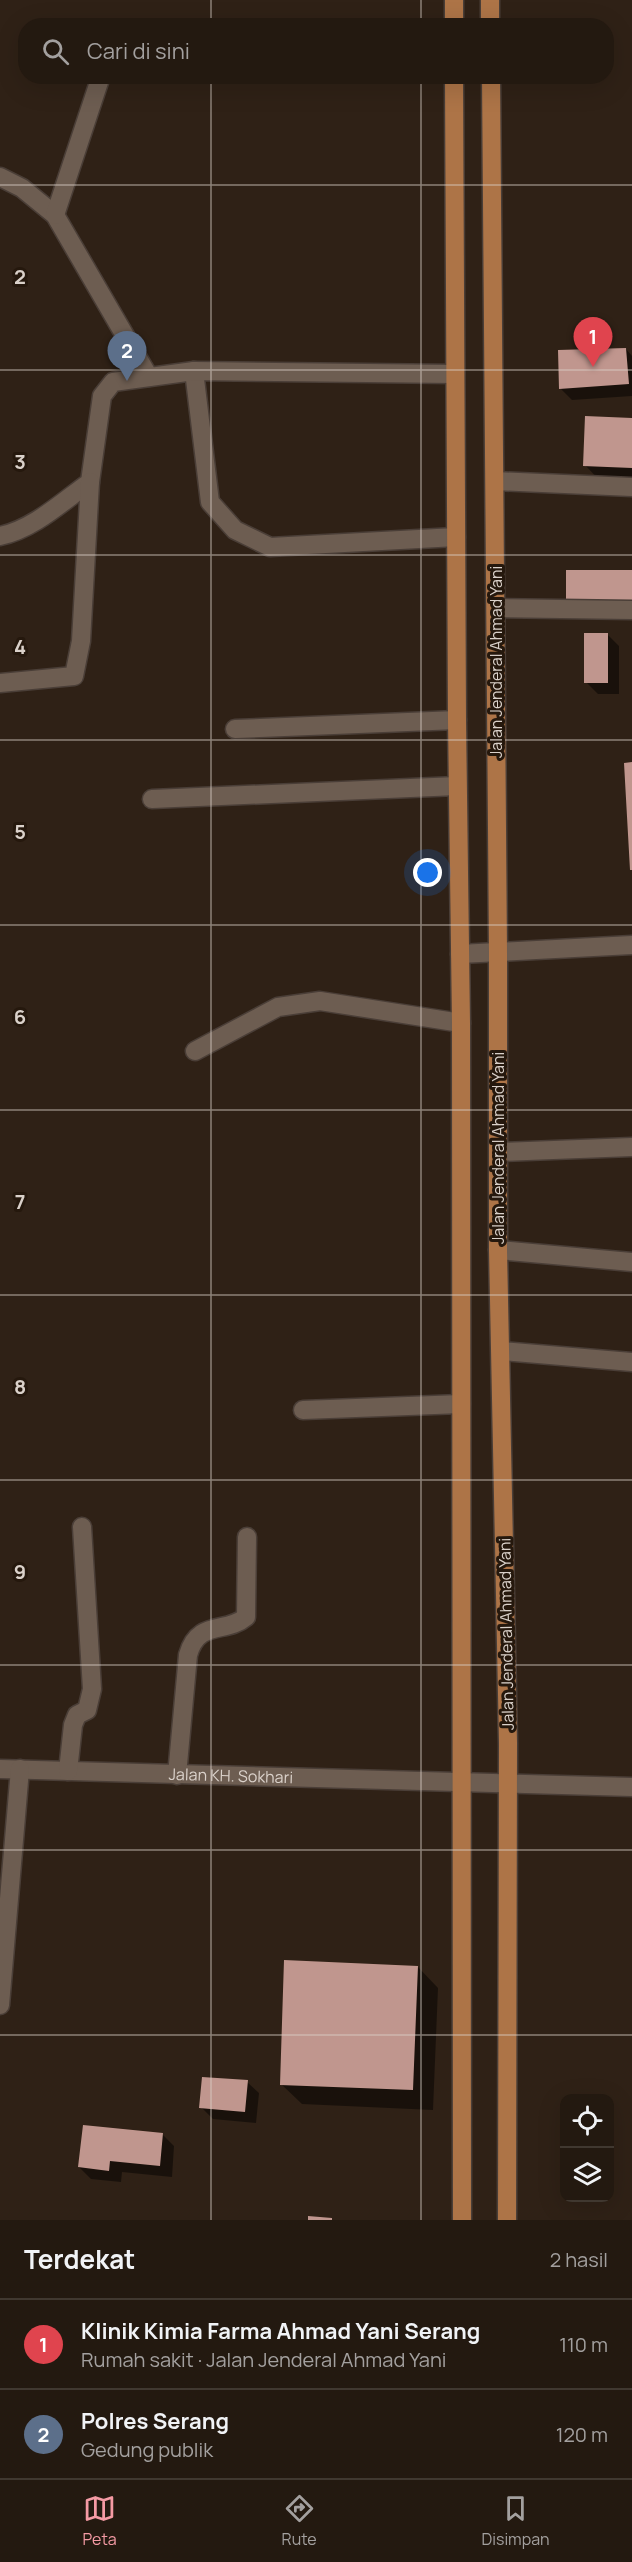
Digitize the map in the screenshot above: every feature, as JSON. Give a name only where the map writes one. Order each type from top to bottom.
[{"type":"main road","points":[[454,0],[454,18]]},
{"type":"main road","points":[[490,0],[490,18]]},
{"type":"main road","points":[[454,84],[457,786],[461,1023],[462,2220]]},
{"type":"main road","name":"Jalan Jenderal Ahmad Yani","points":[[491,84],[496,608],[498,1250],[508,1743],[507,2220]]},
{"type":"street","points":[[55,214],[98,84]]},
{"type":"street","points":[[0,177],[22,188],[55,214],[149,377]]},
{"type":"street","points":[[0,683],[74,676],[81,642],[90,482],[102,396],[113,382],[194,371],[455,374]]},
{"type":"street","points":[[194,371],[210,502],[235,530],[270,547],[456,537]]},
{"type":"street","points":[[495,481],[632,487]]},
{"type":"street","points":[[0,550],[6,535],[46,514],[90,482]]},
{"type":"street","points":[[496,608],[632,610]]},
{"type":"street","points":[[236,729],[457,720]]},
{"type":"street","points":[[152,799],[457,786]]},
{"type":"street","points":[[460,954],[632,945]]},
{"type":"street","points":[[195,1051],[278,1007],[320,1001],[461,1023]]},
{"type":"street","points":[[499,1152],[632,1147]]},
{"type":"street","points":[[498,1250],[632,1262]]},
{"type":"street","points":[[501,1351],[632,1362]]},
{"type":"street","points":[[303,1410],[461,1404]]},
{"type":"street","points":[[68,1772],[73,1725],[77,1715],[87,1710],[92,1689],[82,1527]]},
{"type":"street","points":[[177,1774],[188,1655],[191,1644],[214,1627],[240,1623],[246,1617],[247,1537]]},
{"type":"street","name":"Jalan KH. Sokhari","points":[[0,1768],[68,1772],[632,1787]]},
{"type":"street","points":[[0,2002],[20,1769]]},
{"type":"building","points":[[626,348],[629,384],[559,389],[558,350]]},
{"type":"building","points":[[585,416],[632,418],[632,468],[583,466]]},
{"type":"building","points":[[566,570],[632,570],[632,606],[566,606]]},
{"type":"building","points":[[584,633],[608,633],[608,683],[584,683]]},
{"type":"building","points":[[632,762],[632,870],[630,870],[624,763]]},
{"type":"building","points":[[284,1960],[418,1966],[413,2090],[280,2085]]},
{"type":"building","points":[[202,2077],[248,2080],[245,2112],[199,2108]]},
{"type":"building","points":[[83,2125],[163,2133],[160,2166],[110,2161],[109,2171],[78,2167]]},
{"type":"building","points":[[308,2216],[332,2218],[332,2220],[308,2220]]},
{"type":"place","name":"Klinik Kimia Farma Ahmad Yani Serang","points":[[593,367]]},
{"type":"place","name":"Polres Serang","points":[[127,381]]}]
